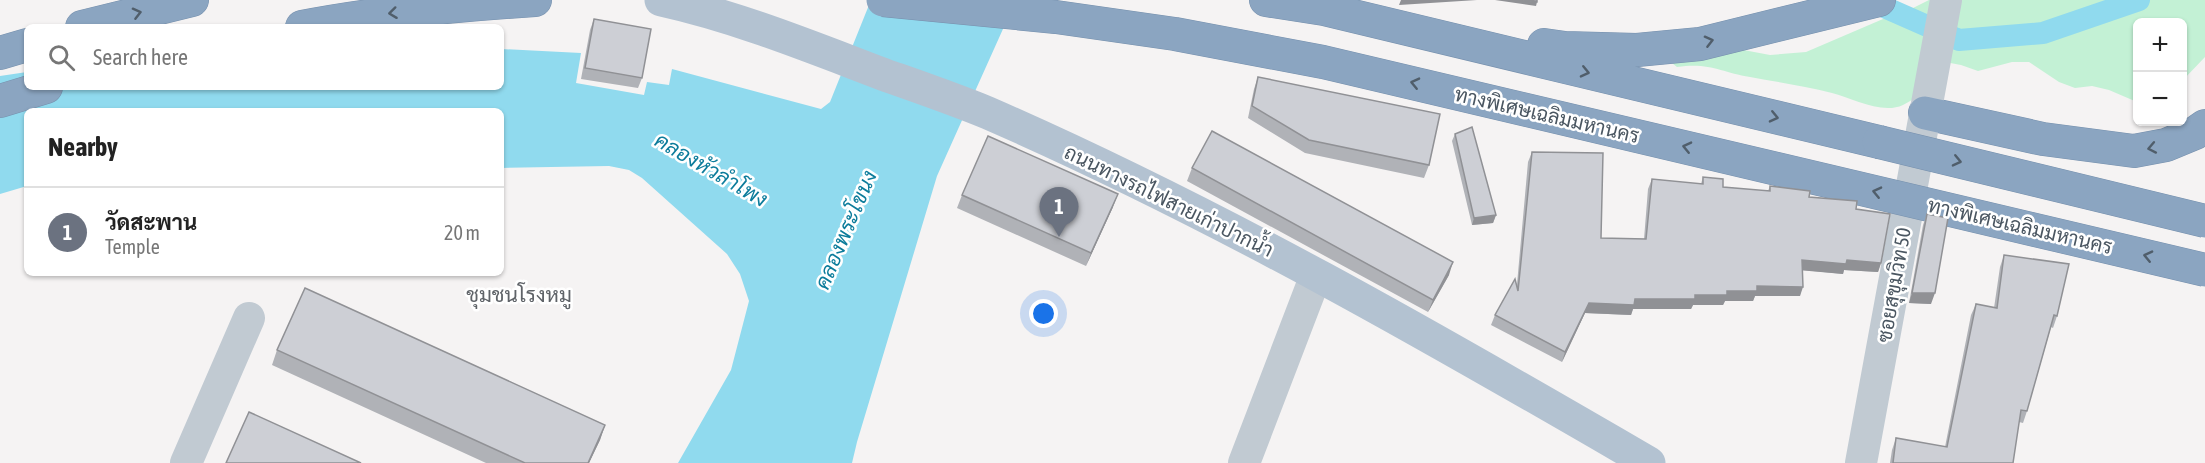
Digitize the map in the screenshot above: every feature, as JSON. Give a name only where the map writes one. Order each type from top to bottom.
[{"type":"highway","points":[[94,24],[192,0]]},
{"type":"highway","points":[[317,24],[465,4],[535,0]]},
{"type":"highway","name":"ทางพิเศษเฉลิมมหานคร","points":[[883,0],[1067,18],[1175,34],[1323,62],[2205,270]]},
{"type":"highway","points":[[1266,0],[1565,48],[1647,50],[1700,44],[1879,0]]},
{"type":"highway","points":[[1761,28],[1822,0]]},
{"type":"highway","points":[[1324,9],[2205,221]]},
{"type":"highway","points":[[0,53],[24,46]]},
{"type":"highway","points":[[0,101],[36,90]]},
{"type":"highway","points":[[1925,113],[2043,139],[2134,151],[2166,145],[2205,126]]},
{"type":"main road","name":"ถนนทางรถไฟสายเก่าปากน้ำ","points":[[661,0],[745,23],[986,113],[1151,189],[1455,351],[1649,463]]},
{"type":"street","name":"ซอยสุขุมวิท 50","points":[[1861,463],[1946,0]]},
{"type":"street","points":[[1244,463],[1316,275]]},
{"type":"street","points":[[186,463],[249,318]]},
{"type":"green space","points":[[1929,0],[2205,0],[2205,57],[2187,76],[2187,18],[2133,18],[2133,100],[2109,90],[2092,86],[2075,88],[2059,82],[2029,62],[2012,62],[1978,71],[1945,62],[1915,97],[1903,105],[1886,108],[1867,105],[1840,95],[1707,67],[1677,67],[1663,56],[1717,45],[1770,55],[1806,52]]},
{"type":"water","points":[[871,0],[1016,0],[937,176],[852,463],[678,463],[731,370],[749,301],[740,274],[727,254],[642,178],[629,170],[609,166],[504,168],[504,108],[24,108],[24,187],[0,194],[0,76],[24,72],[24,90],[504,90],[504,49],[581,53],[576,83],[644,95],[647,82],[669,85],[672,69],[821,109],[830,102]]},
{"type":"building","points":[[594,19],[651,29],[642,78],[585,68]]},
{"type":"building","points":[[1258,77],[1440,114],[1429,165],[1309,140],[1252,106]]},
{"type":"building","points":[[1472,127],[1496,215],[1474,218],[1455,134]]},
{"type":"building","points":[[1212,131],[1453,262],[1433,300],[1192,168]]},
{"type":"building","points":[[988,136],[1118,194],[1091,253],[962,195]]},
{"type":"building","points":[[1532,152],[1603,153],[1601,238],[1646,239],[1652,179],[1703,184],[1703,177],[1723,179],[1723,187],[1770,191],[1770,186],[1810,191],[1809,197],[1857,201],[1856,209],[1890,214],[1881,263],[1847,260],[1846,264],[1802,260],[1803,287],[1757,286],[1757,291],[1727,291],[1727,295],[1695,295],[1695,299],[1635,299],[1634,305],[1589,303],[1565,352],[1495,315],[1515,279],[1518,291]]},
{"type":"building","points":[[1927,214],[1948,218],[1935,293],[1912,293]]},
{"type":"building","points":[[2004,255],[2069,264],[2057,316],[2054,315],[2027,411],[2021,410],[2013,463],[1893,463],[1896,438],[1947,447],[1976,304],[1997,308]]},
{"type":"building","points":[[305,288],[605,425],[588,463],[525,463],[277,350]]},
{"type":"building","points":[[249,412],[361,463],[226,463]]},
{"type":"waterway","points":[[1868,0],[1959,40],[2043,33],[2139,0]]},
{"type":"place","name":"วัดสะพาน","points":[[1059,237]]},
{"type":"district","name":"ชุมชนโรงหมู","points":[[519,295]]},
{"type":"water label","name":"คลองหัวลำโพง","points":[[711,170]]},
{"type":"water label","name":"คลองพระโขนง","points":[[846,230]]}]
